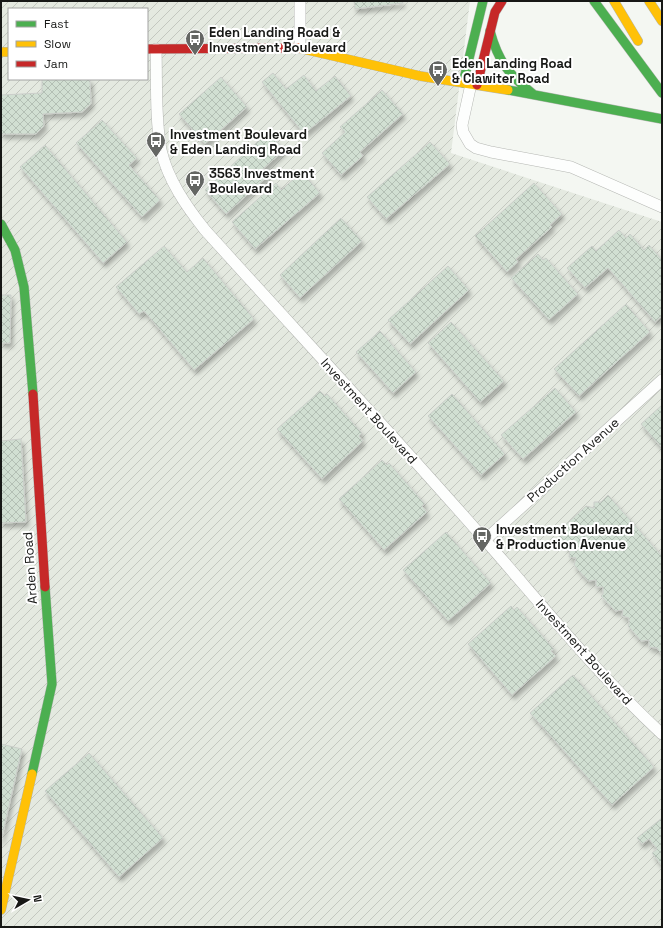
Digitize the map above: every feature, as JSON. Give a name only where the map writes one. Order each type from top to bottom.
[{"type":"main road","points":[[470,84],[483,1]]},
{"type":"main road","points":[[470,84],[495,12],[502,1]]},
{"type":"main road","points":[[594,1],[662,93]]},
{"type":"main road","points":[[614,1],[642,48]]},
{"type":"main road","points":[[649,1],[662,21]]},
{"type":"main road","points":[[490,29],[495,51],[505,70],[533,94]]},
{"type":"main road","points":[[152,49],[300,48],[420,76],[533,94],[662,119]]},
{"type":"main road","points":[[650,61],[662,81]]},
{"type":"main road","name":"Arden Road","points":[[1,224],[16,250],[24,286],[31,356],[38,491],[52,684],[1,910]]},
{"type":"street","points":[[300,1],[300,48]]},
{"type":"street","name":"Investment Boulevard","points":[[152,49],[161,150],[172,180],[186,205],[210,235],[485,540],[595,667],[662,734]]},
{"type":"street","points":[[470,84],[462,124],[466,139],[476,148],[571,167],[662,207]]},
{"type":"street","name":"Production Avenue","points":[[485,540],[662,380]]},
{"type":"shaded area","points":[[1,1],[470,1],[451,153],[662,222],[662,927],[1,927]]},
{"type":"building","points":[[354,1],[402,1],[403,3],[355,9]]},
{"type":"building","points":[[273,73],[286,89],[304,75],[316,91],[335,76],[351,96],[304,134],[262,82]]},
{"type":"building","points":[[221,77],[247,107],[205,144],[179,114]]},
{"type":"building","points":[[42,80],[90,80],[91,104],[82,112],[43,114],[44,126],[36,134],[1,134],[1,95],[42,93]]},
{"type":"building","points":[[382,90],[403,114],[360,152],[363,156],[341,175],[322,153],[345,132],[340,127]]},
{"type":"building","points":[[102,120],[137,158],[129,165],[160,200],[142,217],[76,143]]},
{"type":"building","points":[[268,132],[284,150],[263,169],[269,175],[226,214],[205,190]]},
{"type":"building","points":[[430,142],[450,164],[386,219],[367,197]]},
{"type":"building","points":[[45,145],[127,242],[103,263],[20,167]]},
{"type":"building","points":[[302,172],[320,193],[255,249],[232,222],[276,183],[281,190]]},
{"type":"building","points":[[534,183],[562,214],[550,225],[552,227],[516,259],[518,262],[507,272],[475,236]]},
{"type":"building","points":[[341,218],[362,241],[300,298],[280,275]]},
{"type":"building","points":[[619,230],[626,238],[630,234],[644,250],[649,245],[662,260],[662,316],[655,322],[608,268],[585,288],[567,268],[592,246],[596,251]]},
{"type":"building","points":[[164,246],[187,272],[203,258],[254,319],[194,370],[144,311],[139,314],[116,287]]},
{"type":"building","points":[[538,254],[543,260],[546,258],[578,294],[549,320],[511,278]]},
{"type":"building","points":[[448,266],[469,290],[410,344],[388,320]]},
{"type":"building","points":[[1,295],[11,295],[10,343],[1,343]]},
{"type":"building","points":[[626,304],[650,332],[579,396],[554,369]]},
{"type":"building","points":[[451,322],[504,381],[480,402],[428,343]]},
{"type":"building","points":[[380,331],[416,372],[393,393],[356,352]]},
{"type":"building","points":[[555,388],[576,412],[523,459],[501,435]]},
{"type":"building","points":[[320,391],[325,396],[327,394],[362,433],[359,436],[363,441],[322,479],[277,429]]},
{"type":"building","points":[[452,394],[505,454],[481,475],[428,416]]},
{"type":"building","points":[[662,405],[662,448],[641,424]]},
{"type":"building","points":[[21,439],[26,522],[1,523],[1,441]]},
{"type":"building","points":[[382,460],[387,465],[389,463],[425,504],[422,506],[427,512],[384,550],[339,499]]},
{"type":"building","points":[[608,495],[662,556],[662,655],[657,648],[649,647],[649,640],[641,641],[628,626],[629,618],[622,616],[623,610],[615,611],[601,596],[603,594],[603,587],[596,587],[596,580],[588,581],[574,565],[576,558],[569,557],[570,550],[560,539],[559,531],[586,506],[594,508],[594,502],[601,502]]},
{"type":"building","points":[[446,532],[491,583],[448,621],[403,570]]},
{"type":"building","points":[[511,606],[514,610],[517,607],[554,649],[551,651],[556,656],[512,695],[468,644]]},
{"type":"building","points":[[573,675],[654,767],[612,805],[530,713]]},
{"type":"building","points":[[1,744],[22,749],[1,841]]},
{"type":"building","points":[[89,753],[163,838],[119,877],[45,791]]},
{"type":"building","points":[[662,818],[662,866],[652,853],[657,849],[649,839],[642,844],[637,838]]},
{"type":"traffic: fast","points":[[463,83],[483,1]]},
{"type":"traffic: fast","points":[[594,1],[662,93]]},
{"type":"traffic: fast","points":[[490,31],[493,42],[506,67],[511,74],[533,94]]},
{"type":"traffic: fast","points":[[508,90],[662,119]]},
{"type":"traffic: fast","points":[[1,224],[15,250],[24,287],[33,394]]},
{"type":"traffic: fast","points":[[32,774],[52,684],[45,587]]},
{"type":"traffic: slow","points":[[614,1],[638,41]]},
{"type":"traffic: slow","points":[[649,1],[662,21]]},
{"type":"traffic: slow","points":[[299,48],[420,76],[508,90]]},
{"type":"traffic: slow","points":[[1,52],[8,52]]},
{"type":"traffic: slow","points":[[1,910],[32,774]]},
{"type":"traffic: jam","points":[[477,85],[495,12],[502,1]]},
{"type":"traffic: jam","points":[[148,49],[299,48]]},
{"type":"traffic: jam","points":[[33,394],[45,587]]},
{"type":"place","name":"Eden Landing Road & Investment Boulevard","points":[[195,56]]},
{"type":"place","name":"Eden Landing Road & Clawiter Road","points":[[438,87]]},
{"type":"place","name":"Investment Boulevard & Eden Landing Road","points":[[156,158]]},
{"type":"place","name":"3563 Investment Boulevard","points":[[195,197]]},
{"type":"place","name":"Investment Boulevard & Production Avenue","points":[[482,553]]}]
